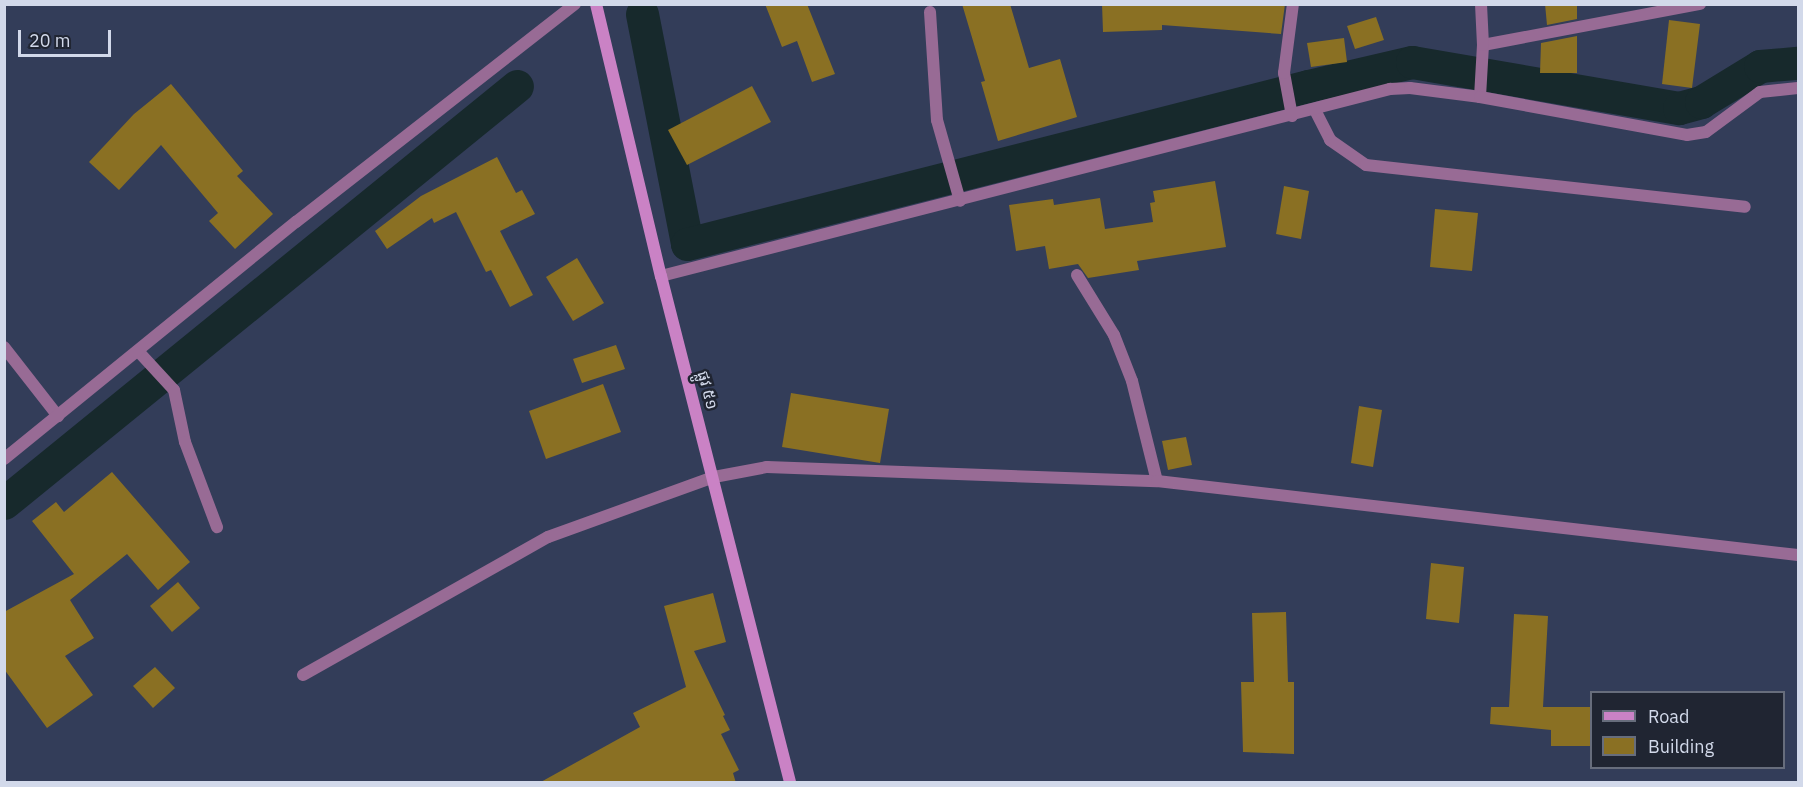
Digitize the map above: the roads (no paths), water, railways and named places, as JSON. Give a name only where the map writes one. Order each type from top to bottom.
[{"type":"main road","name":"ផ្លូវ ៥១","points":[[596,4],[661,276],[714,477],[790,783]]},
{"type":"street","points":[[4,459],[296,222],[574,4]]},
{"type":"street","points":[[1292,116],[1284,73],[1293,4]]},
{"type":"street","points":[[1480,98],[1479,83],[1483,45],[1481,4]]},
{"type":"street","points":[[1483,45],[1549,35],[1700,4]]},
{"type":"street","points":[[930,12],[937,120],[960,201]]},
{"type":"street","points":[[661,276],[1292,116],[1390,89],[1410,88],[1480,98],[1687,135],[1706,132],[1760,92],[1798,88]]},
{"type":"street","points":[[1315,110],[1330,140],[1366,165],[1745,207]]},
{"type":"street","points":[[1077,275],[1114,335],[1132,381],[1157,481]]},
{"type":"street","points":[[4,347],[58,416]]},
{"type":"street","points":[[138,351],[174,390],[185,442],[217,527]]},
{"type":"street","points":[[303,675],[548,537],[714,477],[767,467],[1157,481],[1798,555]]},
{"type":"waterway","points":[[642,14],[687,244],[1308,86],[1412,62],[1679,108],[1701,102],[1760,66],[1798,63]]},
{"type":"waterway","points":[[4,503],[517,86]]}]
